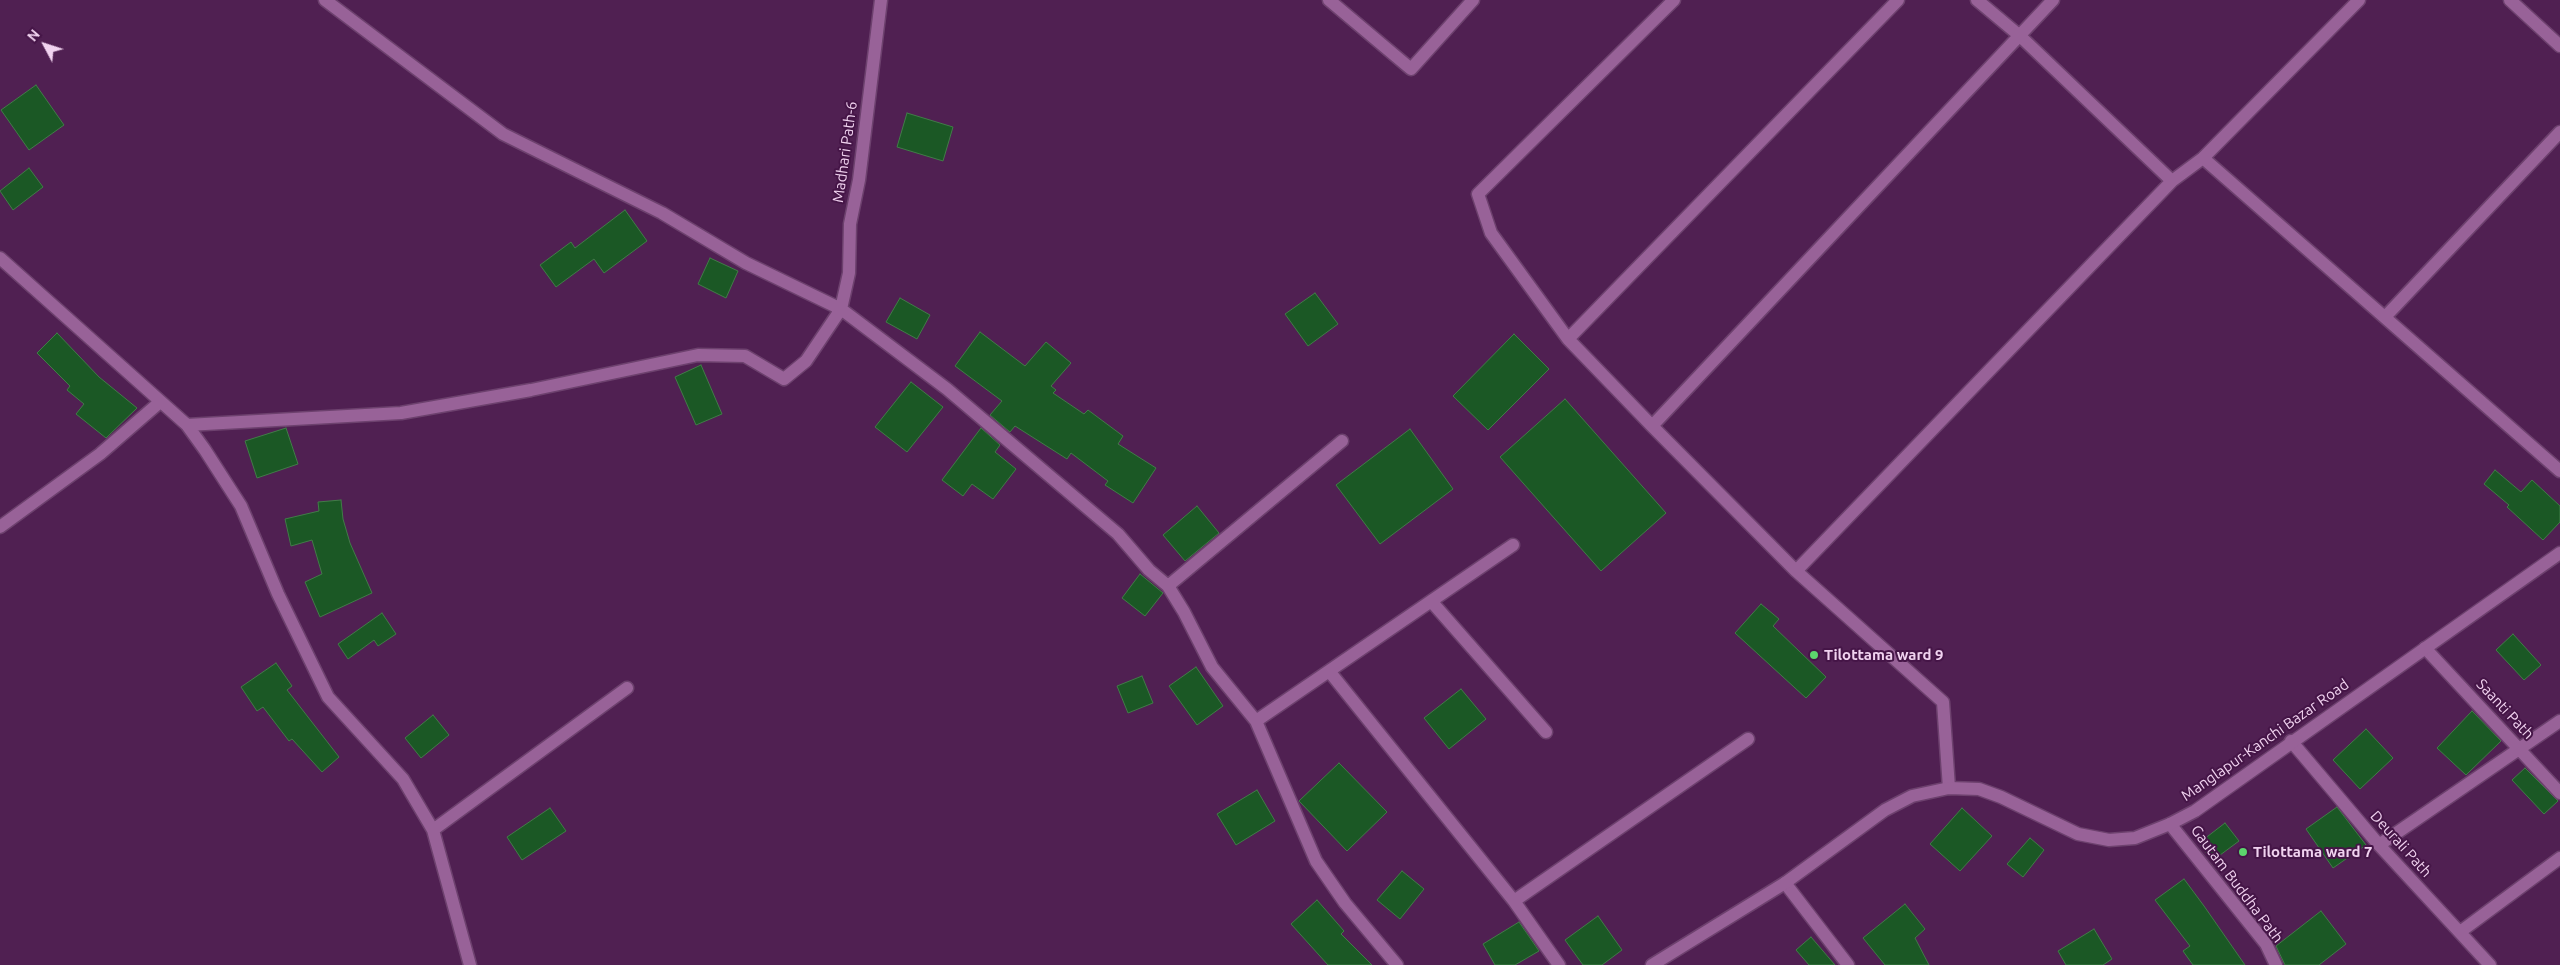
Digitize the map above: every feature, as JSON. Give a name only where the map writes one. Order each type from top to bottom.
[{"type":"street","points":[[325,0],[503,134],[662,213],[746,263],[841,309],[947,389],[1118,534],[1149,570],[1168,586],[1212,666],[1256,721],[1316,861],[1345,903],[1397,965]]},
{"type":"street","name":"Madhari Path-6","points":[[841,309],[849,273],[850,224],[859,180],[881,0]]},
{"type":"street","points":[[1329,0],[1410,70],[1473,0]]},
{"type":"street","points":[[1674,0],[1478,194],[1491,233],[1568,339],[1796,571],[1943,702],[1949,788]]},
{"type":"street","points":[[1568,339],[1898,0]]},
{"type":"street","points":[[1977,0],[2020,36],[2172,181]]},
{"type":"street","points":[[1652,426],[2053,0]]},
{"type":"street","points":[[1796,571],[2172,181],[2203,158],[2358,0]]},
{"type":"street","points":[[2510,0],[2560,46]]},
{"type":"street","points":[[2385,317],[2560,132]]},
{"type":"street","points":[[2203,158],[2560,471]]},
{"type":"street","points":[[0,258],[187,425],[241,506],[278,594],[328,697],[403,779],[433,830],[470,965]]},
{"type":"street","points":[[187,425],[401,413],[550,386],[698,355],[745,356],[784,379],[806,361],[841,309]]},
{"type":"street","points":[[0,528],[100,454],[160,402]]},
{"type":"street","points":[[1168,586],[1342,440]]},
{"type":"street","points":[[1256,721],[1513,545]]},
{"type":"street","name":"Manglapur-Kanchi Bazar Road","points":[[1652,965],[1786,884],[1885,810],[1912,796],[1949,788],[1978,789],[2078,834],[2102,838],[2135,838],[2170,824],[2196,811],[2291,741],[2560,553]]},
{"type":"street","points":[[1431,601],[1546,732]]},
{"type":"street","name":"Saanti Path","points":[[2425,648],[2560,793]]},
{"type":"street","points":[[1329,671],[1514,901],[1559,965]]},
{"type":"street","points":[[433,830],[627,688]]},
{"type":"street","points":[[2379,845],[2560,721]]},
{"type":"street","points":[[1514,901],[1748,739]]},
{"type":"street","name":"Deurali Path","points":[[2291,741],[2379,845],[2490,965]]},
{"type":"street","name":"Gautam Buddha Path","points":[[2170,824],[2266,944],[2276,965]]},
{"type":"street","points":[[2460,932],[2560,858]]},
{"type":"street","points":[[1786,884],[1848,965]]},
{"type":"building","points":[[36,85],[64,125],[29,150],[1,110]]},
{"type":"building","points":[[907,113],[953,127],[943,161],[897,147]]},
{"type":"building","points":[[29,168],[43,187],[13,210],[0,191]]},
{"type":"building","points":[[625,210],[647,241],[604,273],[594,259],[556,287],[540,265],[571,242],[575,248]]},
{"type":"building","points":[[710,258],[738,271],[726,298],[698,284]]},
{"type":"building","points":[[1315,293],[1338,324],[1308,346],[1285,314]]},
{"type":"building","points":[[900,298],[930,315],[917,339],[886,322]]},
{"type":"building","points":[[980,332],[1025,366],[1046,342],[1071,363],[1051,386],[1056,390],[1053,393],[1084,414],[1088,410],[1123,436],[1118,444],[1156,468],[1133,503],[1105,485],[1108,481],[1071,453],[1067,459],[1015,426],[1010,432],[990,415],[1002,401],[955,366]]},
{"type":"building","points":[[57,333],[99,377],[137,408],[106,438],[76,414],[84,404],[67,390],[70,386],[37,353]]},
{"type":"building","points":[[1514,334],[1549,369],[1488,430],[1453,396]]},
{"type":"building","points":[[701,365],[722,414],[696,425],[675,377]]},
{"type":"building","points":[[911,382],[943,407],[907,452],[875,427]]},
{"type":"building","points":[[1565,399],[1666,513],[1601,571],[1500,457]]},
{"type":"building","points":[[286,428],[298,464],[257,478],[245,441]]},
{"type":"building","points":[[981,428],[1000,445],[995,452],[1016,469],[993,499],[972,484],[963,496],[942,480]]},
{"type":"building","points":[[1410,429],[1453,489],[1380,544],[1336,485]]},
{"type":"building","points":[[2495,470],[2521,492],[2532,480],[2560,506],[2560,522],[2543,540],[2507,507],[2509,505],[2484,484]]},
{"type":"building","points":[[341,500],[343,519],[350,543],[372,593],[320,617],[305,582],[322,574],[312,540],[291,546],[285,519],[319,511],[318,502]]},
{"type":"building","points":[[1197,506],[1219,533],[1185,561],[1163,535]]},
{"type":"building","points":[[1140,574],[1163,593],[1145,616],[1122,598]]},
{"type":"building","points":[[1761,604],[1779,619],[1773,626],[1826,677],[1806,698],[1735,633]]},
{"type":"building","points":[[382,613],[396,634],[378,646],[374,640],[348,659],[338,644]]},
{"type":"building","points":[[2513,634],[2541,665],[2524,680],[2496,650]]},
{"type":"building","points":[[276,663],[292,686],[287,690],[339,757],[322,772],[292,739],[289,741],[263,707],[257,711],[241,687]]},
{"type":"building","points":[[1196,667],[1223,706],[1197,725],[1169,686]]},
{"type":"building","points":[[1142,676],[1153,703],[1128,713],[1117,686]]},
{"type":"building","points":[[1461,689],[1486,719],[1449,749],[1424,718]]},
{"type":"building","points":[[2472,711],[2501,741],[2466,775],[2437,748]]},
{"type":"building","points":[[433,715],[449,735],[421,758],[405,738]]},
{"type":"building","points":[[2366,729],[2393,758],[2360,789],[2333,760]]},
{"type":"building","points":[[1339,763],[1387,812],[1347,851],[1299,801]]},
{"type":"building","points":[[2525,768],[2558,801],[2544,814],[2512,780]]},
{"type":"building","points":[[1257,790],[1275,821],[1236,845],[1217,814]]},
{"type":"building","points":[[2337,807],[2366,845],[2333,868],[2306,829]]},
{"type":"building","points":[[550,808],[566,831],[522,860],[507,837]]},
{"type":"building","points":[[1962,808],[1992,836],[1960,871],[1930,844]]},
{"type":"building","points":[[2225,823],[2239,841],[2212,861],[2199,843]]},
{"type":"building","points":[[2030,838],[2044,850],[2023,877],[2007,864]]},
{"type":"building","points":[[1402,871],[1424,889],[1400,919],[1377,900]]},
{"type":"building","points":[[2184,879],[2245,965],[2193,965],[2183,951],[2190,946],[2155,900]]},
{"type":"building","points":[[1317,900],[1344,931],[1341,934],[1372,965],[1328,965],[1291,924]]},
{"type":"building","points":[[1905,904],[1925,929],[1915,938],[1929,965],[1885,965],[1863,938]]},
{"type":"building","points":[[2321,911],[2346,944],[2319,965],[2285,965],[2276,946]]},
{"type":"building","points":[[1598,916],[1622,950],[1602,965],[1583,965],[1565,940]]},
{"type":"building","points":[[1519,922],[1539,951],[1515,965],[1495,965],[1483,944]]},
{"type":"building","points":[[2094,929],[2112,959],[2103,965],[2066,965],[2058,951]]},
{"type":"building","points":[[1811,937],[1835,965],[1809,965],[1796,950]]},
{"type":"place","name":"Tilottama ward 9","points":[[1814,655]]},
{"type":"place","name":"Tilottama ward 7","points":[[2243,852]]}]
